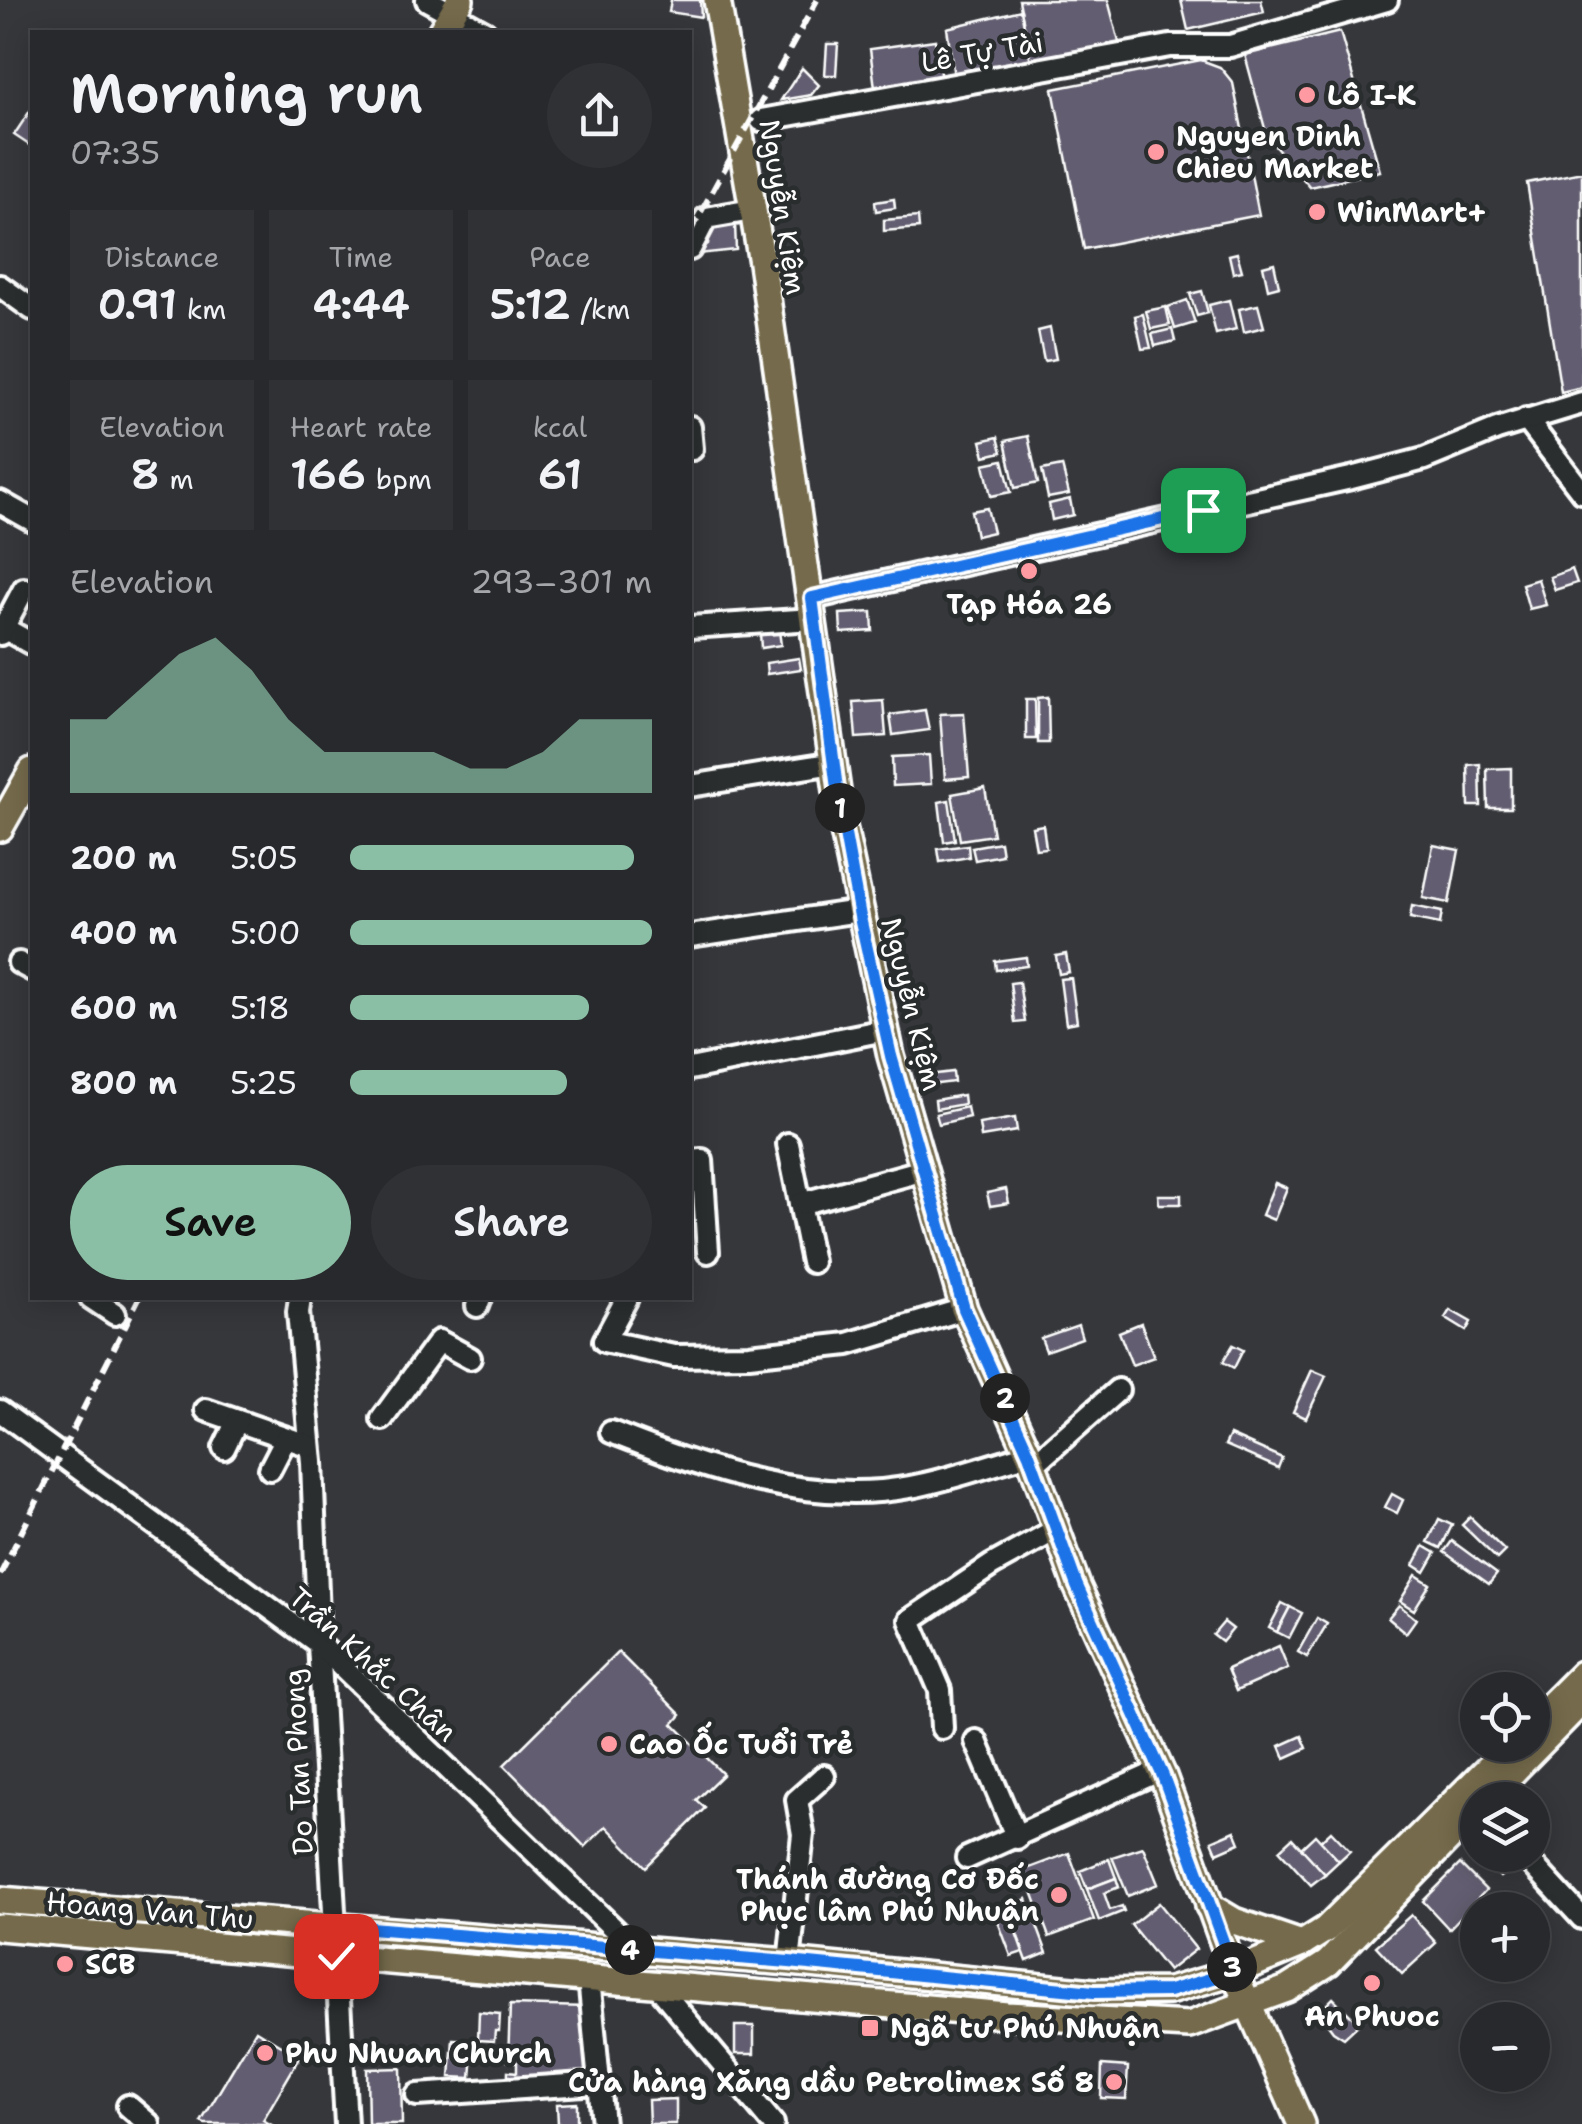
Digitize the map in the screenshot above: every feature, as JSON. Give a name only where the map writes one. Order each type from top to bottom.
[{"type":"main road","name":"Nguyễn Kiệm","points":[[717,0],[834,763],[859,911],[885,1030],[964,1309],[1031,1459],[1077,1586],[1160,1770],[1234,1972],[1301,2124]]},
{"type":"main road","points":[[0,828],[30,775]]},
{"type":"main road","points":[[1550,1706],[1582,1674]]},
{"type":"main road","points":[[1503,1782],[1582,1701]]},
{"type":"main road","points":[[0,1900],[789,1962],[1094,1992],[1169,1991],[1234,1972],[1302,1944],[1338,1917],[1495,1762]]},
{"type":"main road","name":"Hoang Van Thu","points":[[0,1927],[1189,2026],[1287,1989],[1328,1962],[1460,1826]]},
{"type":"main road","points":[[1209,1906],[1234,1920],[1302,1944]]},
{"type":"street","points":[[427,0],[482,30]]},
{"type":"street","name":"Lê Tự Tài","points":[[761,120],[1170,46],[1230,46],[1387,0]]},
{"type":"street","points":[[692,245],[706,218],[752,210]]},
{"type":"street","points":[[0,286],[30,307]]},
{"type":"street","points":[[692,627],[813,609],[1362,475],[1424,459],[1526,419],[1582,402]]},
{"type":"street","points":[[1526,419],[1582,492]]},
{"type":"street","points":[[0,502],[30,519]]},
{"type":"street","points":[[24,589],[1,629],[30,643]]},
{"type":"street","points":[[692,786],[834,763]]},
{"type":"street","points":[[692,936],[859,911]]},
{"type":"street","points":[[692,1069],[885,1030]]},
{"type":"street","points":[[788,1144],[812,1262]]},
{"type":"street","points":[[692,1161],[702,1160],[708,1252]]},
{"type":"street","points":[[800,1204],[924,1170]]},
{"type":"street","points":[[94,1300],[115,1314]]},
{"type":"street","name":"Do Tan Phong","points":[[300,1300],[346,2124]]},
{"type":"street","points":[[626,1300],[604,1341],[674,1356],[750,1354],[848,1344],[964,1309]]},
{"type":"street","points":[[382,1419],[439,1341],[470,1358]]},
{"type":"street","points":[[611,1432],[688,1462],[767,1483],[858,1493],[911,1487],[1031,1459],[1118,1390]]},
{"type":"street","points":[[206,1410],[310,1446]]},
{"type":"street","name":"Trần Khắc Chân","points":[[0,1411],[319,1644],[637,1951]]},
{"type":"street","points":[[224,1448],[237,1421]]},
{"type":"street","points":[[270,1469],[286,1438]]},
{"type":"street","points":[[942,1728],[940,1690],[910,1620],[992,1566],[1057,1530]]},
{"type":"street","points":[[976,1741],[1016,1838]]},
{"type":"street","points":[[967,1858],[1160,1770]]},
{"type":"street","points":[[789,1962],[804,1834],[797,1800],[824,1776]]},
{"type":"street","points":[[1540,1872],[1582,1918]]},
{"type":"street","points":[[589,1978],[603,2124]]},
{"type":"street","points":[[656,1984],[774,2124]]},
{"type":"street","points":[[416,2095],[600,2083]]},
{"type":"street","points":[[128,2106],[149,2124]]},
{"type":"building","points":[[671,0],[700,0],[701,17],[669,12]]},
{"type":"building","points":[[1019,0],[1108,0],[1120,46],[1031,62]]},
{"type":"building","points":[[1181,0],[1261,0],[1264,12],[1188,30]]},
{"type":"building","points":[[1021,10],[1031,62],[954,77],[947,28]]},
{"type":"building","name":"Lô I-K","points":[[1340,32],[1380,171],[1310,187],[1267,136],[1245,55]]},
{"type":"building","points":[[935,40],[941,80],[875,88],[870,49]]},
{"type":"building","points":[[827,44],[838,44],[836,75],[825,75]]},
{"type":"building","name":"Nguyen Dinh Chieu Market","points":[[1201,60],[1220,67],[1233,83],[1259,215],[1084,249],[1053,89]]},
{"type":"building","points":[[802,68],[819,85],[811,95],[781,100]]},
{"type":"building","points":[[30,111],[30,146],[14,135]]},
{"type":"building","points":[[1582,172],[1582,387],[1561,392],[1527,183]]},
{"type":"building","points":[[894,199],[895,208],[876,211],[875,202]]},
{"type":"building","points":[[918,217],[919,228],[884,231],[884,220]]},
{"type":"building","points":[[735,224],[736,250],[698,254],[708,244],[710,227]]},
{"type":"building","points":[[1237,253],[1242,271],[1233,273],[1229,255]]},
{"type":"building","points":[[1274,263],[1279,286],[1268,289],[1263,266]]},
{"type":"building","points":[[1202,291],[1208,313],[1197,316],[1190,294]]},
{"type":"building","points":[[1187,300],[1195,323],[1175,329],[1168,307]]},
{"type":"building","points":[[1229,300],[1236,329],[1216,334],[1209,305]]},
{"type":"building","points":[[1258,305],[1264,327],[1244,332],[1239,309]]},
{"type":"building","points":[[1166,307],[1170,325],[1151,329],[1146,311]]},
{"type":"building","points":[[1143,314],[1151,348],[1142,349],[1135,316]]},
{"type":"building","points":[[1050,328],[1056,359],[1044,361],[1038,331]]},
{"type":"building","points":[[1172,329],[1175,341],[1155,346],[1152,334]]},
{"type":"building","points":[[1028,436],[1038,483],[1015,488],[1005,441]]},
{"type":"building","points":[[998,437],[1002,452],[985,456],[981,441]]},
{"type":"building","points":[[1003,460],[1011,492],[991,496],[984,464]]},
{"type":"building","points":[[1062,466],[1069,494],[1048,498],[1042,470]]},
{"type":"building","points":[[1070,499],[1073,515],[1052,520],[1049,504]]},
{"type":"building","points":[[987,508],[993,532],[976,536],[971,511]]},
{"type":"building","points":[[1572,569],[1577,583],[1555,590],[1550,577]]},
{"type":"building","points":[[1538,579],[1546,605],[1529,609],[1522,584]]},
{"type":"building","points":[[872,612],[873,631],[841,633],[840,614]]},
{"type":"building","points":[[779,631],[781,645],[761,648],[760,633]]},
{"type":"building","points":[[799,658],[801,669],[767,674],[766,663]]},
{"type":"building","points":[[1048,697],[1049,743],[1038,743],[1038,698]]},
{"type":"building","points":[[1026,699],[1035,699],[1036,739],[1026,739]]},
{"type":"building","points":[[883,700],[886,736],[856,738],[853,702]]},
{"type":"building","points":[[925,710],[929,730],[893,735],[890,715]]},
{"type":"building","points":[[964,713],[969,777],[945,779],[940,714]]},
{"type":"building","points":[[929,755],[931,784],[893,786],[892,757]]},
{"type":"building","points":[[1480,764],[1481,806],[1469,806],[1468,765]]},
{"type":"building","points":[[1511,768],[1511,808],[1488,808],[1487,769]]},
{"type":"building","points":[[985,788],[993,835],[960,840],[952,794]]},
{"type":"building","points":[[949,800],[955,840],[944,842],[939,802]]},
{"type":"building","points":[[1043,825],[1046,848],[1036,849],[1032,827]]},
{"type":"building","points":[[1000,842],[1002,855],[975,860],[972,847]]},
{"type":"building","points":[[968,845],[969,857],[940,862],[938,849]]},
{"type":"building","points":[[1433,845],[1459,850],[1449,903],[1423,898]]},
{"type":"building","points":[[1412,906],[1442,912],[1440,924],[1410,918]]},
{"type":"building","points":[[1066,954],[1069,972],[1059,974],[1056,956]]},
{"type":"building","points":[[1026,957],[1027,966],[996,970],[995,961]]},
{"type":"building","points":[[1071,978],[1077,1022],[1066,1024],[1060,979]]},
{"type":"building","points":[[1019,982],[1025,1022],[1015,1023],[1010,983]]},
{"type":"building","points":[[953,1072],[954,1082],[929,1085],[928,1075]]},
{"type":"building","points":[[963,1095],[964,1104],[936,1109],[935,1100]]},
{"type":"building","points":[[967,1107],[969,1117],[939,1124],[936,1114]]},
{"type":"building","points":[[1015,1118],[1017,1131],[981,1137],[979,1124]]},
{"type":"building","points":[[1275,1183],[1287,1188],[1274,1220],[1262,1215]]},
{"type":"building","points":[[1006,1189],[1009,1203],[990,1206],[987,1193]]},
{"type":"building","points":[[1158,1195],[1181,1195],[1181,1204],[1159,1204]]},
{"type":"building","points":[[1450,1310],[1471,1322],[1466,1331],[1445,1318]]},
{"type":"building","points":[[1141,1323],[1154,1357],[1132,1365],[1119,1332]]},
{"type":"building","points":[[1078,1325],[1082,1338],[1046,1351],[1041,1338]]},
{"type":"building","points":[[1233,1345],[1243,1350],[1234,1368],[1223,1362]]},
{"type":"building","points":[[1312,1370],[1326,1376],[1306,1418],[1293,1412]]},
{"type":"building","points":[[1230,1435],[1282,1458],[1278,1468],[1225,1445]]},
{"type":"building","points":[[1392,1494],[1403,1500],[1397,1513],[1385,1507]]},
{"type":"building","points":[[1470,1517],[1505,1551],[1497,1559],[1462,1525]]},
{"type":"building","points":[[1439,1519],[1452,1525],[1441,1548],[1428,1542]]},
{"type":"building","points":[[1452,1541],[1497,1574],[1489,1584],[1444,1552]]},
{"type":"building","points":[[1424,1546],[1436,1553],[1425,1572],[1414,1565]]},
{"type":"building","points":[[1416,1575],[1430,1584],[1414,1610],[1400,1601]]},
{"type":"building","points":[[1282,1603],[1290,1607],[1277,1632],[1269,1628]]},
{"type":"building","points":[[1399,1605],[1416,1619],[1406,1633],[1388,1618]]},
{"type":"building","points":[[1290,1607],[1302,1613],[1289,1638],[1277,1632]]},
{"type":"building","points":[[1317,1618],[1327,1624],[1307,1657],[1298,1652]]},
{"type":"building","points":[[1224,1622],[1233,1629],[1222,1642],[1213,1635]]},
{"type":"building","points":[[1279,1646],[1288,1668],[1236,1691],[1227,1669]]},
{"type":"building","name":"Cao Ốc Tuổi Trẻ","points":[[618,1652],[681,1715],[673,1724],[723,1774],[696,1800],[705,1808],[646,1867],[606,1826],[585,1847],[504,1765]]},
{"type":"building","points":[[1302,1736],[1307,1748],[1285,1758],[1280,1746]]},
{"type":"building","points":[[1235,1831],[1240,1843],[1217,1853],[1212,1841]]},
{"type":"building","points":[[1331,1831],[1350,1851],[1339,1861],[1320,1841]]},
{"type":"building","points":[[1315,1835],[1339,1861],[1325,1874],[1301,1848]]},
{"type":"building","points":[[1292,1838],[1325,1874],[1311,1885],[1279,1850]]},
{"type":"building","points":[[1143,1847],[1158,1884],[1128,1896],[1112,1857]]},
{"type":"building","name":"Thánh đường Cơ Đốc Phục lâm Phú Nhuận","points":[[1069,1853],[1094,1920],[1049,1937],[1024,1870]]},
{"type":"building","points":[[1109,1859],[1116,1878],[1087,1889],[1080,1871]]},
{"type":"building","points":[[1460,1864],[1460,1872],[1468,1872],[1486,1890],[1460,1892],[1460,1917],[1449,1929],[1423,1901]]},
{"type":"building","points":[[1116,1878],[1119,1887],[1104,1893],[1110,1910],[1122,1906],[1124,1911],[1099,1921],[1087,1889]]},
{"type":"building","points":[[1027,1899],[1047,1953],[1027,1961],[1007,1907]]},
{"type":"building","points":[[1159,1903],[1196,1949],[1168,1971],[1131,1925]]},
{"type":"building","points":[[1007,1907],[1023,1952],[1011,1956],[994,1911]]},
{"type":"building","points":[[1411,1915],[1436,1943],[1402,1974],[1376,1946]]},
{"type":"building","points":[[1333,1998],[1359,2024],[1344,2038],[1333,2031],[1319,2012]]},
{"type":"building","points":[[510,2005],[589,2007],[591,2092],[507,2100],[508,2071],[517,2072],[517,2062],[508,2061]]},
{"type":"building","points":[[479,2012],[500,2014],[494,2041],[478,2040]]},
{"type":"building","points":[[735,2026],[754,2026],[754,2054],[735,2054]]},
{"type":"building","points":[[256,2030],[300,2057],[263,2120],[270,2124],[201,2122]]},
{"type":"building","points":[[453,2039],[474,2040],[471,2078],[450,2077]]},
{"type":"building","name":"Cửa hàng Xăng dầu Petrolimex Số 8","points":[[1102,2065],[1128,2067],[1126,2099],[1101,2098]]},
{"type":"building","points":[[401,2068],[402,2124],[368,2124],[367,2069]]},
{"type":"building","points":[[676,2099],[676,2124],[649,2124],[648,2100]]},
{"type":"building","points":[[577,2103],[577,2124],[558,2124],[557,2104]]},
{"type":"railway","points":[[692,228],[817,0]]},
{"type":"railway","points":[[0,1575],[138,1300]]},
{"type":"place","name":"Lô I-K","points":[[1307,95]]},
{"type":"place","name":"Nguyen Dinh Chieu Market","points":[[1156,152]]},
{"type":"place","name":"WinMart+","points":[[1317,212]]},
{"type":"place","name":"Tạp Hóa 26","points":[[1029,571]]},
{"type":"place","name":"Cao Ốc Tuổi Trẻ","points":[[609,1744]]},
{"type":"place","name":"Thánh đường Cơ Đốc Phục lâm Phú Nhuận","points":[[1059,1895]]},
{"type":"place","name":"SCB","points":[[65,1964]]},
{"type":"place","name":"An Phuoc","points":[[1372,1983]]},
{"type":"place","name":"Ngã tư Phú Nhuận","points":[[870,2028]]},
{"type":"place","name":"Phu Nhuan Church","points":[[265,2053]]},
{"type":"place","name":"Cửa hàng Xăng dầu Petrolimex Số 8","points":[[1114,2082]]},
{"type":"route","points":[[336,1956],[334,1925],[789,1962],[1094,1992],[1169,1991],[1234,1972],[1163,1776],[1077,1586],[1029,1454],[964,1309],[891,1056],[861,922],[838,796],[812,598],[1203,510]]}]
